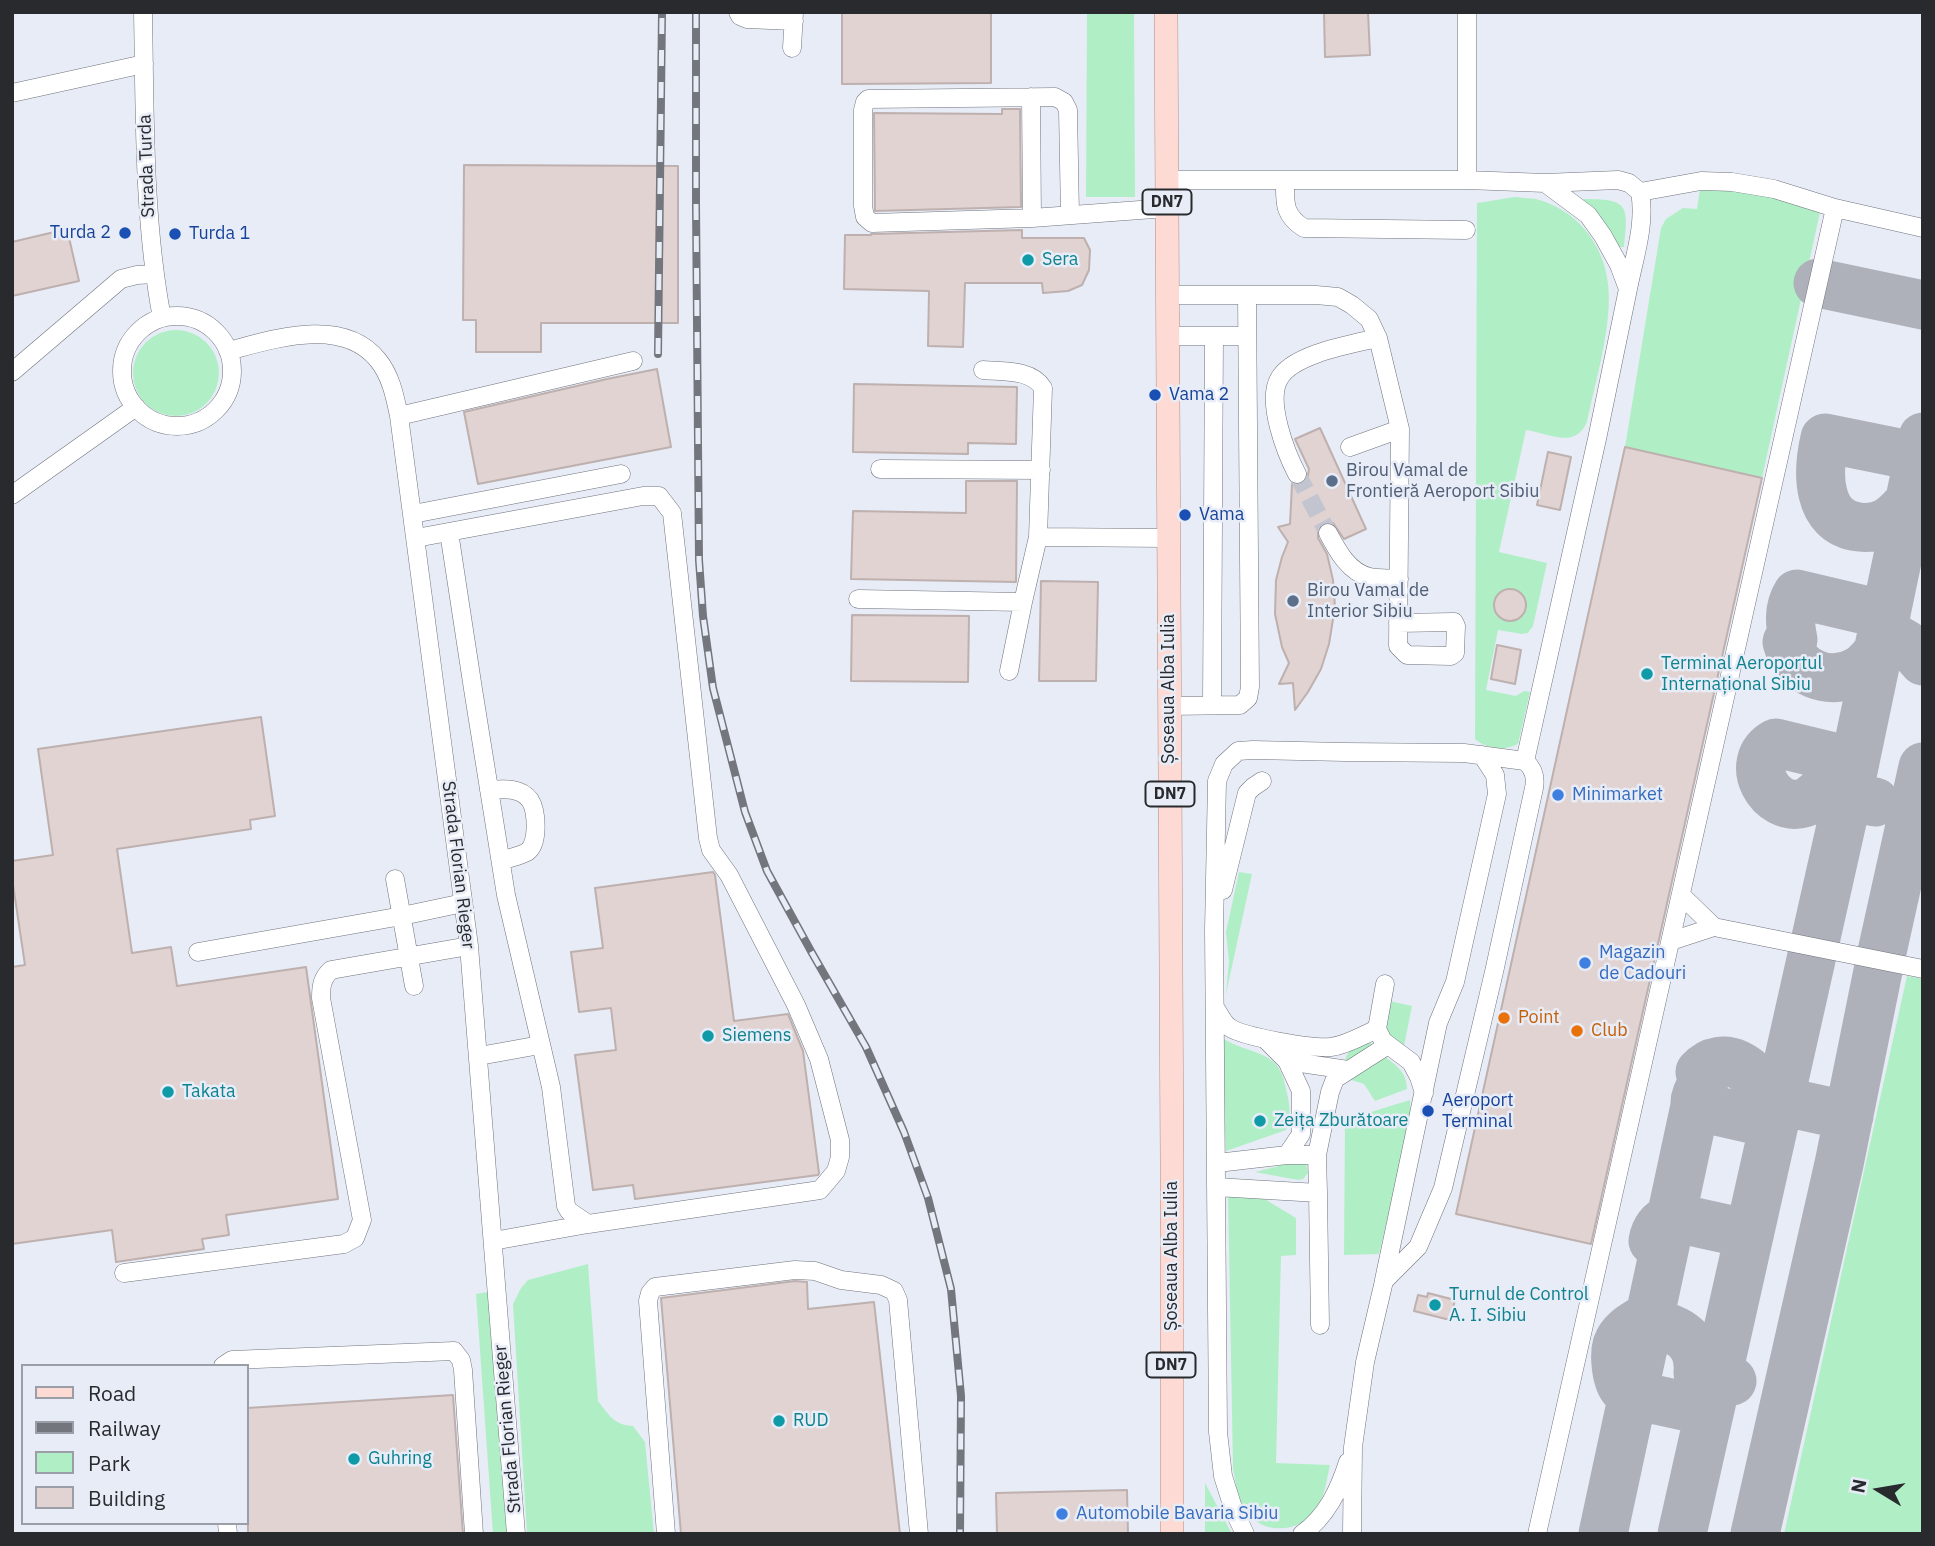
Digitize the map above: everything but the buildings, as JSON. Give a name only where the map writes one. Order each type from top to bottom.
[{"type":"main road","name":"Șoseaua Alba Iulia","points":[[1166,12],[1172,1534]]},
{"type":"street","name":"Strada Turda","points":[[143,12],[150,230],[162,318]]},
{"type":"street","points":[[738,12],[747,19],[794,16],[792,47]]},
{"type":"street","points":[[1467,12],[1467,180]]},
{"type":"street","points":[[12,93],[144,64]]},
{"type":"street","points":[[1031,97],[1031,218]]},
{"type":"street","points":[[1070,215],[1068,110],[1064,102],[1055,97],[864,102],[863,206],[865,217],[872,223],[1031,218],[1167,208]]},
{"type":"street","points":[[1167,180],[1467,180],[1545,183],[1618,180],[1629,183],[1640,192],[1643,207],[1628,289],[1525,761]]},
{"type":"street","points":[[1284,180],[1289,216],[1304,228],[1466,230]]},
{"type":"street","points":[[1640,192],[1701,181],[1732,182],[1774,189],[1835,208],[1923,228]]},
{"type":"street","points":[[1545,183],[1588,215],[1619,265],[1628,289]]},
{"type":"street","points":[[1537,1534],[1835,208]]},
{"type":"street","points":[[12,372],[121,279],[154,274]]},
{"type":"street","points":[[1167,295],[1338,297],[1369,319],[1378,338],[1401,429],[1398,623]]},
{"type":"street","points":[[1169,706],[1240,705],[1248,698],[1247,295]]},
{"type":"street","points":[[162,318],[194,318],[221,337],[229,351],[232,368],[230,385],[224,400],[212,413],[198,422],[181,426],[165,425],[149,418],[136,407],[126,392],[122,374],[132,339],[145,326],[162,318]]},
{"type":"street","name":"Strada Florian Rieger","points":[[229,351],[271,340],[305,335],[334,336],[352,341],[367,349],[386,372],[400,416],[469,946],[516,1534]]},
{"type":"street","points":[[1168,336],[1247,336]]},
{"type":"street","points":[[1212,705],[1214,336]]},
{"type":"street","points":[[1297,474],[1276,411],[1275,393],[1279,379],[1307,357],[1378,338]]},
{"type":"street","points":[[400,416],[633,361]]},
{"type":"street","points":[[983,370],[1029,374],[1038,380],[1043,388],[1038,537],[1009,671]]},
{"type":"street","points":[[12,495],[136,407]]},
{"type":"street","points":[[1350,447],[1401,429]]},
{"type":"street","points":[[880,469],[1041,470]]},
{"type":"street","points":[[413,514],[621,474]]},
{"type":"street","points":[[416,538],[643,496],[659,496],[672,513],[711,850],[729,876],[796,1005],[819,1059],[840,1140],[840,1157],[836,1171],[820,1190],[588,1224],[493,1241]]},
{"type":"street","points":[[449,532],[506,895],[551,1087],[566,1206],[588,1224]]},
{"type":"street","points":[[1328,533],[1336,549],[1354,570],[1368,577],[1399,579]]},
{"type":"street","points":[[1038,537],[1168,538]]},
{"type":"street","points":[[858,599],[1023,602]]},
{"type":"street","points":[[1247,1532],[1234,1511],[1223,1476],[1218,1432],[1214,930],[1217,781],[1224,764],[1238,751],[1464,752],[1525,761],[1533,771],[1534,788],[1443,1188],[1418,1247],[1384,1281]]},
{"type":"street","points":[[1352,1534],[1353,1447],[1365,1362],[1438,1023],[1455,982],[1497,794],[1495,775],[1482,755]]},
{"type":"street","points":[[1214,930],[1242,807],[1247,793],[1262,781]]},
{"type":"street","points":[[489,790],[509,788],[530,801],[536,828],[533,845],[527,851],[501,861]]},
{"type":"street","points":[[395,879],[414,986]]},
{"type":"street","points":[[1681,895],[1714,927]]},
{"type":"street","points":[[198,952],[463,903]]},
{"type":"street","points":[[1671,941],[1714,927],[1923,970]]},
{"type":"street","points":[[124,1273],[344,1244],[355,1238],[362,1220],[321,998],[321,983],[331,970],[469,946]]},
{"type":"street","points":[[1385,984],[1377,1029],[1383,1041],[1411,1062],[1424,1093]]},
{"type":"street","points":[[1216,1009],[1229,1028],[1276,1042],[1328,1047],[1377,1029]]},
{"type":"street","points":[[1265,1039],[1287,1061],[1301,1091],[1301,1134],[1287,1155]]},
{"type":"street","points":[[479,1056],[540,1045]]},
{"type":"street","points":[[1320,1325],[1317,1156],[1330,1092],[1335,1079],[1388,1045]]},
{"type":"street","points":[[1287,1061],[1348,1070]]},
{"type":"street","points":[[1217,1163],[1287,1155],[1317,1156]]},
{"type":"street","points":[[1216,1187],[1318,1193]]},
{"type":"street","points":[[666,1534],[648,1301],[650,1293],[655,1287],[795,1270],[815,1271],[841,1280],[881,1285],[894,1292],[898,1300],[919,1534]]},
{"type":"street","points":[[226,1364],[232,1360],[454,1352],[461,1360],[463,1370],[474,1534]]},
{"type":"street","points":[[1302,1534],[1324,1514],[1337,1491],[1353,1447]]},
{"type":"green space","points":[[1087,12],[1134,12],[1135,197],[1086,197]]},
{"type":"green space","points":[[1701,181],[1822,203],[1762,478],[1625,447],[1661,228],[1666,219],[1683,208],[1697,209]]},
{"type":"green space","points":[[1515,197],[1536,199],[1550,204],[1564,211],[1586,230],[1601,255],[1609,300],[1602,353],[1587,422],[1582,431],[1568,438],[1560,438],[1526,430],[1499,552],[1547,563],[1533,626],[1528,633],[1498,630],[1486,690],[1516,696],[1524,691],[1530,692],[1518,744],[1502,748],[1490,747],[1475,739],[1477,203]]},
{"type":"green space","points":[[1583,199],[1609,200],[1622,207],[1626,221],[1624,247],[1618,247],[1607,226]]},
{"type":"green space","points":[[176,330],[200,337],[212,349],[219,373],[212,397],[200,409],[176,416],[152,409],[140,397],[133,373],[140,349],[152,337]]},
{"type":"green space","points":[[1239,872],[1252,874],[1226,994],[1229,962],[1226,932]]},
{"type":"green space","points":[[1907,976],[1923,979],[1923,1534],[1784,1534]]},
{"type":"green space","points":[[1389,1001],[1412,1006],[1404,1046],[1391,1038],[1386,1028]]},
{"type":"green space","points":[[1221,1037],[1270,1059],[1276,1065],[1283,1077],[1289,1107],[1286,1130],[1226,1151]]},
{"type":"green space","points":[[1369,1041],[1403,1073],[1407,1089],[1375,1101],[1364,1084],[1345,1078],[1348,1054],[1355,1047]]},
{"type":"green space","points":[[1410,1100],[1411,1118],[1379,1254],[1344,1255],[1345,1120]]},
{"type":"green space","points":[[1295,1159],[1306,1163],[1308,1173],[1303,1179],[1255,1172],[1279,1166]]},
{"type":"green space","points":[[1228,1194],[1258,1195],[1296,1218],[1296,1255],[1281,1256],[1276,1463],[1330,1465],[1318,1507],[1304,1522],[1284,1528],[1265,1526],[1248,1514],[1239,1498],[1235,1480]]},
{"type":"green space","points":[[588,1264],[598,1401],[616,1421],[633,1426],[645,1442],[654,1534],[527,1534],[513,1304],[528,1280]]},
{"type":"green space","points":[[488,1292],[508,1534],[493,1534],[476,1294]]},
{"type":"green space","points":[[1205,1483],[1232,1534],[1205,1534]]},
{"type":"taxiway","points":[[1818,283],[1923,305]]},
{"type":"taxiway","points":[[1682,1534],[1848,795],[1923,437]]},
{"type":"taxiway","points":[[1919,457],[1825,438],[1821,480],[1827,506],[1834,516],[1859,527],[1882,525],[1910,501],[1923,504]]},
{"type":"taxiway","points":[[1878,652],[1864,667],[1847,676],[1836,678],[1815,674],[1798,662],[1787,642],[1793,640],[1792,605],[1797,594],[1886,615]]},
{"type":"taxiway","points":[[1882,634],[1905,644],[1923,661]]},
{"type":"taxiway","points":[[1855,762],[1776,743],[1766,751],[1761,762],[1761,773],[1764,784],[1780,801],[1804,803],[1823,790],[1875,802]]},
{"type":"taxiway","points":[[1755,1534],[1839,1164],[1923,767]]},
{"type":"taxiway","points":[[1774,1124],[1695,1106],[1696,1095],[1705,1079],[1700,1072],[1719,1061],[1729,1062],[1747,1070],[1755,1078],[1763,1097],[1849,1116]]},
{"type":"taxiway","points":[[1603,1534],[1695,1106]]},
{"type":"taxiway","points":[[1653,1241],[1659,1226],[1672,1217],[1749,1234]]},
{"type":"taxiway","points":[[1707,1411],[1634,1395],[1624,1389],[1617,1374],[1616,1355],[1617,1345],[1624,1334],[1641,1321],[1673,1330],[1682,1335],[1695,1350],[1698,1373],[1732,1381]]},
{"type":"tunnel","points":[[1297,474],[1328,533]]},
{"type":"railway","points":[[658,354],[662,12]]},
{"type":"railway","points":[[696,12],[699,560],[703,616],[713,688],[745,812],[767,871],[866,1047],[904,1132],[928,1198],[951,1289],[961,1396],[960,1534]]},
{"type":"place","name":"Turda 2","points":[[125,233]]},
{"type":"place","name":"Turda 1","points":[[175,234]]},
{"type":"place","name":"Sera","points":[[1028,260]]},
{"type":"place","name":"Vama 2","points":[[1155,395]]},
{"type":"place","name":"Birou Vamal de Frontieră Aeroport Sibiu","points":[[1332,481]]},
{"type":"place","name":"Vama","points":[[1185,515]]},
{"type":"place","name":"Birou Vamal de Interior Sibiu","points":[[1293,601]]},
{"type":"place","name":"Terminal Aeroportul Internațional Sibiu","points":[[1647,674]]},
{"type":"place","name":"Minimarket","points":[[1558,795]]},
{"type":"place","name":"Magazin de Cadouri","points":[[1585,963]]},
{"type":"place","name":"Point","points":[[1504,1018]]},
{"type":"place","name":"Club","points":[[1577,1031]]},
{"type":"place","name":"Siemens","points":[[708,1036]]},
{"type":"place","name":"Takata","points":[[168,1092]]},
{"type":"place","name":"Aeroport Terminal","points":[[1428,1111]]},
{"type":"place","name":"Zeița Zburătoare","points":[[1260,1121]]},
{"type":"place","name":"Turnul de Control A. I. Sibiu","points":[[1435,1305]]},
{"type":"place","name":"RUD","points":[[779,1421]]},
{"type":"place","name":"Guhring","points":[[354,1459]]},
{"type":"place","name":"Automobile Bavaria Sibiu","points":[[1062,1514]]}]
